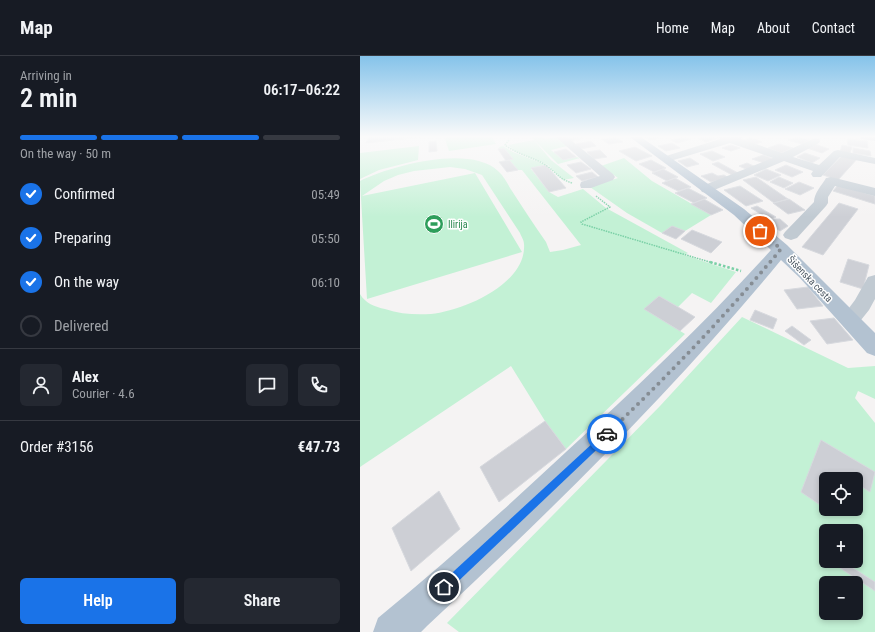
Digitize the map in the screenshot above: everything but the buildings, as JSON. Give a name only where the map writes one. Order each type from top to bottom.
[{"type":"main road","name":"Šišenska cesta","points":[[674,164],[739,212],[786,242],[850,320],[875,347]]},
{"type":"main road","points":[[392,632],[455,578],[646,396],[761,273],[786,242]]},
{"type":"street","points":[[581,185],[609,177],[593,164]]},
{"type":"street","points":[[707,189],[768,164]]},
{"type":"street","points":[[798,164],[819,172],[827,164]]},
{"type":"street","points":[[786,242],[821,203],[821,197],[831,180],[875,192]]},
{"type":"street","points":[[850,320],[862,305],[875,281]]},
{"type":"path","points":[[543,164],[562,180],[581,185]]},
{"type":"path","points":[[594,195],[610,207],[581,222],[582,224],[741,271]]},
{"type":"green space","points":[[360,164],[403,164],[379,170],[360,179]]},
{"type":"green space","points":[[410,164],[486,164],[502,175],[546,242],[550,252],[581,245],[522,170],[518,170],[512,164],[546,165],[531,169],[549,192],[558,197],[583,189],[606,208],[688,253],[684,255],[736,272],[711,303],[692,293],[678,307],[659,296],[645,309],[685,334],[566,449],[545,421],[511,366],[360,467],[360,294],[367,302],[374,306],[391,311],[413,314],[444,312],[475,301],[491,293],[504,283],[515,271],[522,258],[524,244],[520,233],[482,175],[465,169],[450,167],[414,171],[398,175],[384,181],[362,196],[475,173],[522,252],[367,299],[360,181],[390,169]]},
{"type":"green space","points":[[545,164],[556,164],[574,178],[563,180]]},
{"type":"green space","points":[[607,164],[631,164],[652,181],[711,215],[685,231],[672,226],[662,233],[627,213],[590,187],[618,178],[601,166]]},
{"type":"green space","points":[[742,317],[848,368],[875,366],[875,399],[858,391],[855,398],[875,423],[875,632],[459,632],[447,623],[660,406]]},
{"type":"way so far","points":[[607,434],[646,396],[702,337],[781,249],[760,231]]},
{"type":"place","name":"Ilirija","points":[[434,224]]},
{"type":"route","points":[[444,587],[607,434]]}]
